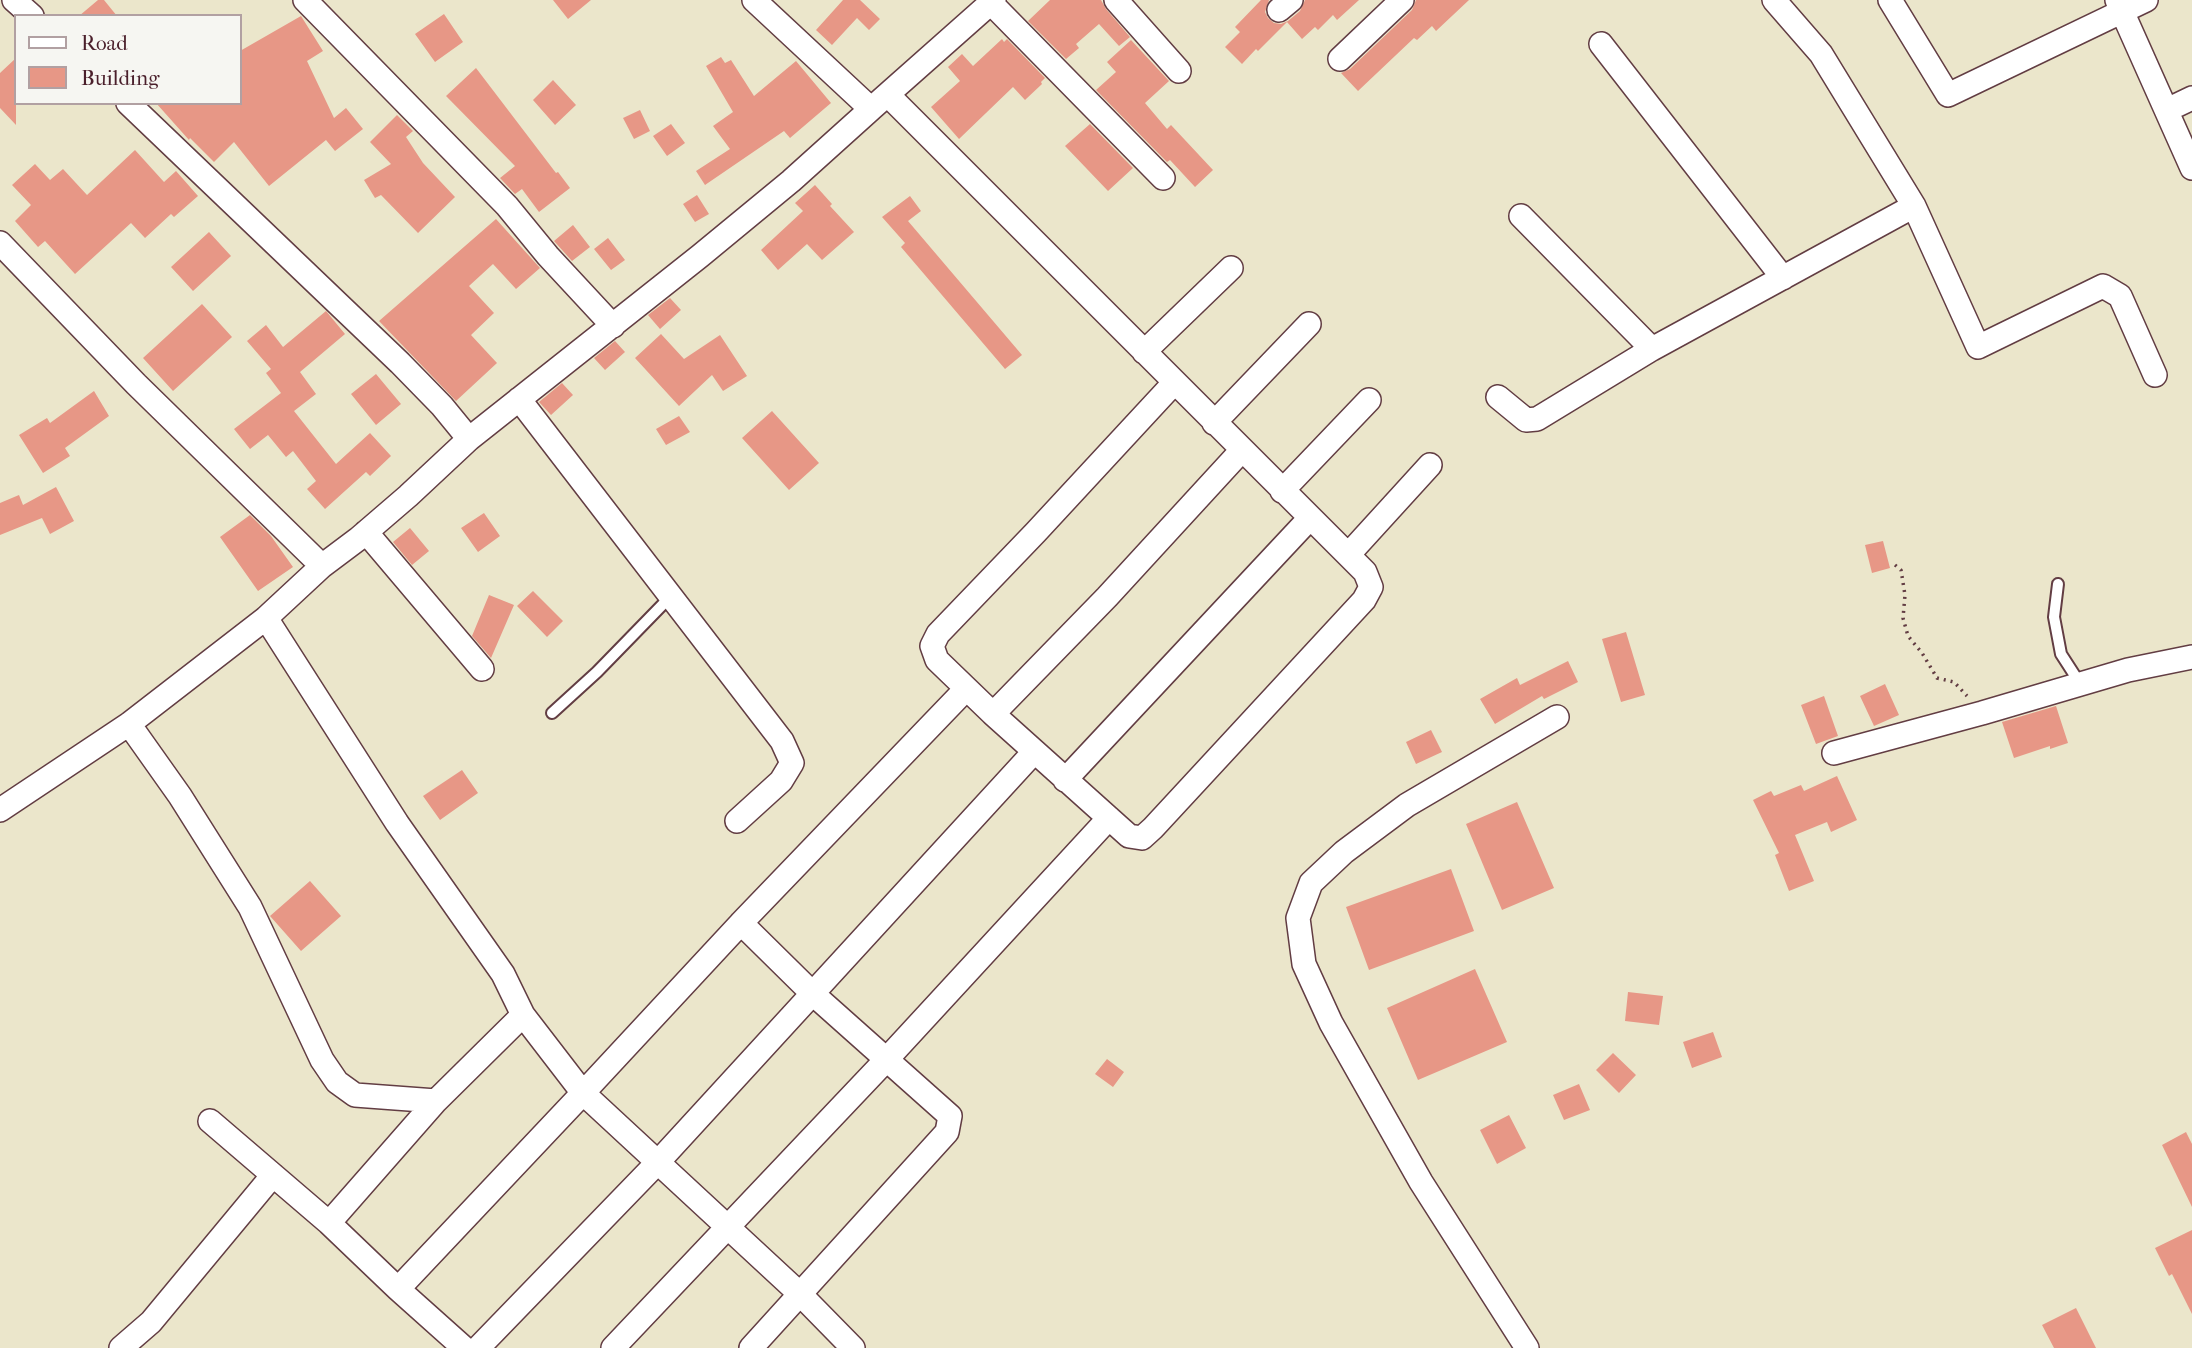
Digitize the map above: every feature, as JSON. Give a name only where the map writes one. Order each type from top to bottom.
[{"type":"street","points":[[14,0],[30,14]]},
{"type":"street","points":[[305,0],[508,206],[548,256],[613,326]]},
{"type":"street","points":[[754,0],[880,102],[1144,352],[1365,572],[1371,587],[1364,600],[1142,838],[1129,836],[1034,752],[937,660],[932,646],[938,634],[1174,383]]},
{"type":"street","points":[[1116,0],[1179,71]]},
{"type":"street","points":[[1340,59],[1402,0]]},
{"type":"street","points":[[1774,0],[1821,54],[1914,206],[1978,347],[2103,286],[2120,296],[2155,375]]},
{"type":"street","points":[[1896,2],[1948,95],[2120,5],[2146,0]]},
{"type":"street","points":[[0,810],[129,724],[266,618],[469,439],[791,181],[991,1],[1163,178]]},
{"type":"street","points":[[2120,5],[2192,168]]},
{"type":"street","points":[[1601,44],[1783,278]]},
{"type":"street","points":[[2167,110],[2192,98]]},
{"type":"street","points":[[130,105],[400,363],[442,406],[469,439]]},
{"type":"street","points":[[1498,397],[1526,420],[1537,419],[1652,349],[1914,206]]},
{"type":"street","points":[[1521,216],[1652,349]]},
{"type":"street","points":[[0,243],[135,384],[322,566]]},
{"type":"street","points":[[1144,352],[1231,268]]},
{"type":"street","points":[[1214,423],[1309,324]]},
{"type":"street","points":[[519,399],[782,741],[792,763],[781,781],[737,821]]},
{"type":"street","points":[[1282,491],[1369,400]]},
{"type":"street","points":[[993,714],[1107,597],[1242,450]]},
{"type":"street","points":[[1348,555],[1430,465]]},
{"type":"street","points":[[1065,780],[1310,518]]},
{"type":"street","points":[[366,532],[482,669]]},
{"type":"street","points":[[266,618],[397,823],[503,974],[523,1015],[583,1093],[800,1294],[853,1348]]},
{"type":"street","points":[[1834,752],[1982,713],[2128,670],[2192,657]]},
{"type":"street","points":[[398,1289],[741,923],[966,689]]},
{"type":"street","points":[[1527,1348],[1421,1182],[1331,1023],[1304,964],[1298,918],[1311,883],[1344,852],[1407,805],[1557,717]]},
{"type":"street","points":[[129,724],[180,796],[250,907],[322,1060],[337,1082],[355,1095],[436,1101]]},
{"type":"street","points":[[478,1348],[659,1161],[1034,752]]},
{"type":"street","points":[[613,1348],[886,1060],[1109,818]]},
{"type":"street","points":[[741,923],[813,994],[950,1116],[947,1132],[751,1348]]},
{"type":"street","points":[[329,1223],[436,1101],[523,1015]]},
{"type":"street","points":[[210,1121],[329,1223],[464,1348]]},
{"type":"street","points":[[121,1348],[151,1322],[273,1175]]},
{"type":"lane","points":[[2058,584],[2054,617],[2062,654],[2081,685]]},
{"type":"lane","points":[[552,713],[597,672],[670,597]]},
{"type":"path","points":[[1895,565],[1901,570],[1905,595],[1903,618],[1908,636],[1937,678],[1954,682],[1982,713]]},
{"type":"building","points":[[98,0],[104,0],[115,14],[81,14]]},
{"type":"building","points":[[553,0],[591,0],[568,19]]},
{"type":"building","points":[[843,0],[860,0],[880,19],[869,30],[857,18],[832,45],[816,30]]},
{"type":"building","points":[[1050,0],[1101,0],[1130,37],[1119,46],[1099,24],[1076,44],[1079,48],[1066,59],[1028,21]]},
{"type":"building","points":[[1261,0],[1269,0],[1265,12],[1268,18],[1281,24],[1300,11],[1305,0],[1359,0],[1337,20],[1333,15],[1318,30],[1315,27],[1302,39],[1287,22],[1242,64],[1225,47],[1240,32],[1235,27]]},
{"type":"building","points":[[1416,0],[1469,0],[1436,31],[1432,26],[1417,40],[1414,38],[1358,91],[1341,73],[1350,69],[1412,10]]},
{"type":"building","points":[[444,14],[463,42],[435,62],[415,34]]},
{"type":"building","points":[[301,16],[323,51],[307,61],[334,118],[346,108],[363,129],[335,151],[326,140],[269,186],[234,142],[214,162],[190,138],[189,140],[158,105],[242,105],[242,50]]},
{"type":"building","points":[[1002,39],[1004,42],[1007,39],[1045,78],[1025,100],[1013,87],[959,139],[931,107],[960,81],[948,67],[962,54],[973,66]]},
{"type":"building","points":[[1131,40],[1169,81],[1145,103],[1167,129],[1171,125],[1213,170],[1195,187],[1096,90],[1116,72],[1107,62]]},
{"type":"building","points":[[721,57],[725,63],[731,60],[754,96],[796,61],[831,103],[790,138],[784,131],[705,185],[696,171],[730,149],[713,126],[733,112],[706,66]]},
{"type":"building","points":[[14,60],[16,125],[0,108],[0,73]]},
{"type":"building","points":[[476,68],[570,188],[539,212],[522,189],[515,194],[500,178],[515,166],[446,96]]},
{"type":"building","points":[[553,80],[576,105],[555,125],[533,100]]},
{"type":"building","points":[[640,110],[650,131],[634,139],[623,118]]},
{"type":"building","points":[[397,115],[413,131],[406,137],[423,163],[455,197],[418,233],[381,195],[375,198],[364,180],[391,164],[370,142]]},
{"type":"building","points":[[671,124],[685,143],[667,156],[653,136]]},
{"type":"building","points":[[1090,124],[1133,168],[1108,191],[1065,146]]},
{"type":"building","points":[[135,150],[164,182],[176,171],[198,196],[174,217],[171,214],[145,238],[131,223],[75,274],[45,241],[38,247],[15,221],[31,205],[12,185],[35,164],[50,180],[63,169],[87,195]]},
{"type":"building","points":[[815,185],[854,232],[822,260],[807,244],[778,270],[761,250],[803,211],[795,203]]},
{"type":"building","points":[[697,195],[709,214],[695,222],[683,204]]},
{"type":"building","points":[[910,196],[921,211],[908,221],[1022,355],[1005,369],[901,247],[905,243],[882,217]]},
{"type":"building","points":[[496,219],[540,268],[516,289],[493,264],[469,286],[494,313],[471,335],[497,363],[456,401],[379,321]]},
{"type":"building","points":[[573,225],[590,247],[572,261],[554,241]]},
{"type":"building","points":[[209,232],[231,256],[193,291],[171,267]]},
{"type":"building","points":[[608,238],[625,260],[611,270],[594,249]]},
{"type":"building","points":[[670,298],[681,310],[660,329],[648,315]]},
{"type":"building","points":[[202,304],[232,337],[173,391],[143,358]]},
{"type":"building","points":[[326,311],[345,334],[300,372],[316,394],[294,411],[336,464],[370,433],[391,456],[370,476],[366,472],[325,509],[307,489],[316,481],[293,451],[286,457],[268,435],[250,449],[234,429],[281,393],[266,373],[271,369],[247,341],[266,325],[283,347]]},
{"type":"building","points":[[661,334],[684,359],[720,335],[747,376],[723,391],[712,375],[679,406],[635,358]]},
{"type":"building","points":[[615,341],[625,352],[605,370],[594,358]]},
{"type":"building","points":[[376,374],[401,404],[376,425],[351,394]]},
{"type":"building","points":[[562,383],[573,395],[551,415],[539,402]]},
{"type":"building","points":[[94,391],[109,416],[65,448],[70,456],[43,473],[19,435],[47,418],[50,423]]},
{"type":"building","points":[[772,411],[819,463],[789,490],[742,438]]},
{"type":"building","points":[[679,416],[690,432],[666,445],[656,429]]},
{"type":"building","points":[[56,487],[74,521],[50,534],[42,518],[0,535],[0,503],[19,495],[23,505]]},
{"type":"building","points":[[484,513],[500,536],[478,552],[461,528]]},
{"type":"building","points":[[250,515],[271,536],[293,567],[258,591],[220,537]]},
{"type":"building","points":[[410,528],[429,551],[412,565],[393,542]]},
{"type":"building","points":[[1883,541],[1890,568],[1872,573],[1865,545]]},
{"type":"building","points":[[533,591],[563,621],[547,637],[517,606]]},
{"type":"building","points":[[489,595],[514,605],[491,658],[472,636]]},
{"type":"building","points":[[1626,632],[1645,695],[1621,702],[1602,639]]},
{"type":"building","points":[[1568,661],[1578,682],[1544,699],[1542,696],[1495,724],[1480,699],[1517,678],[1520,685]]},
{"type":"building","points":[[1885,684],[1899,715],[1874,726],[1860,696]]},
{"type":"building","points":[[1824,696],[1838,736],[1816,744],[1801,705]]},
{"type":"building","points":[[2056,706],[2068,743],[2014,758],[2002,722]]},
{"type":"building","points":[[1431,730],[1442,752],[1416,764],[1406,742]]},
{"type":"building","points":[[462,770],[478,793],[440,820],[423,796]]},
{"type":"building","points":[[1837,776],[1857,820],[1831,832],[1827,822],[1795,835],[1814,881],[1789,891],[1775,855],[1779,853],[1753,800],[1771,791],[1774,796],[1801,785],[1804,791]]},
{"type":"building","points":[[1517,802],[1554,888],[1502,910],[1466,824]]},
{"type":"building","points":[[1451,869],[1474,931],[1369,970],[1346,907]]},
{"type":"building","points":[[310,881],[341,916],[301,951],[270,916]]},
{"type":"building","points":[[1475,969],[1507,1042],[1418,1080],[1387,1008]]},
{"type":"building","points":[[1628,992],[1663,996],[1659,1025],[1625,1021]]},
{"type":"building","points":[[1713,1032],[1722,1057],[1692,1068],[1683,1042]]},
{"type":"building","points":[[1613,1053],[1636,1075],[1619,1093],[1596,1070]]},
{"type":"building","points":[[1107,1059],[1124,1072],[1113,1087],[1095,1074]]},
{"type":"building","points":[[1579,1084],[1590,1110],[1564,1120],[1553,1095]]},
{"type":"building","points":[[1509,1115],[1526,1148],[1497,1164],[1480,1130]]},
{"type":"building","points":[[2186,1132],[2192,1144],[2192,1207],[2162,1145]]},
{"type":"building","points":[[2192,1230],[2192,1314],[2172,1274],[2169,1276],[2155,1248]]},
{"type":"building","points":[[2076,1308],[2096,1348],[2054,1348],[2042,1325]]}]
